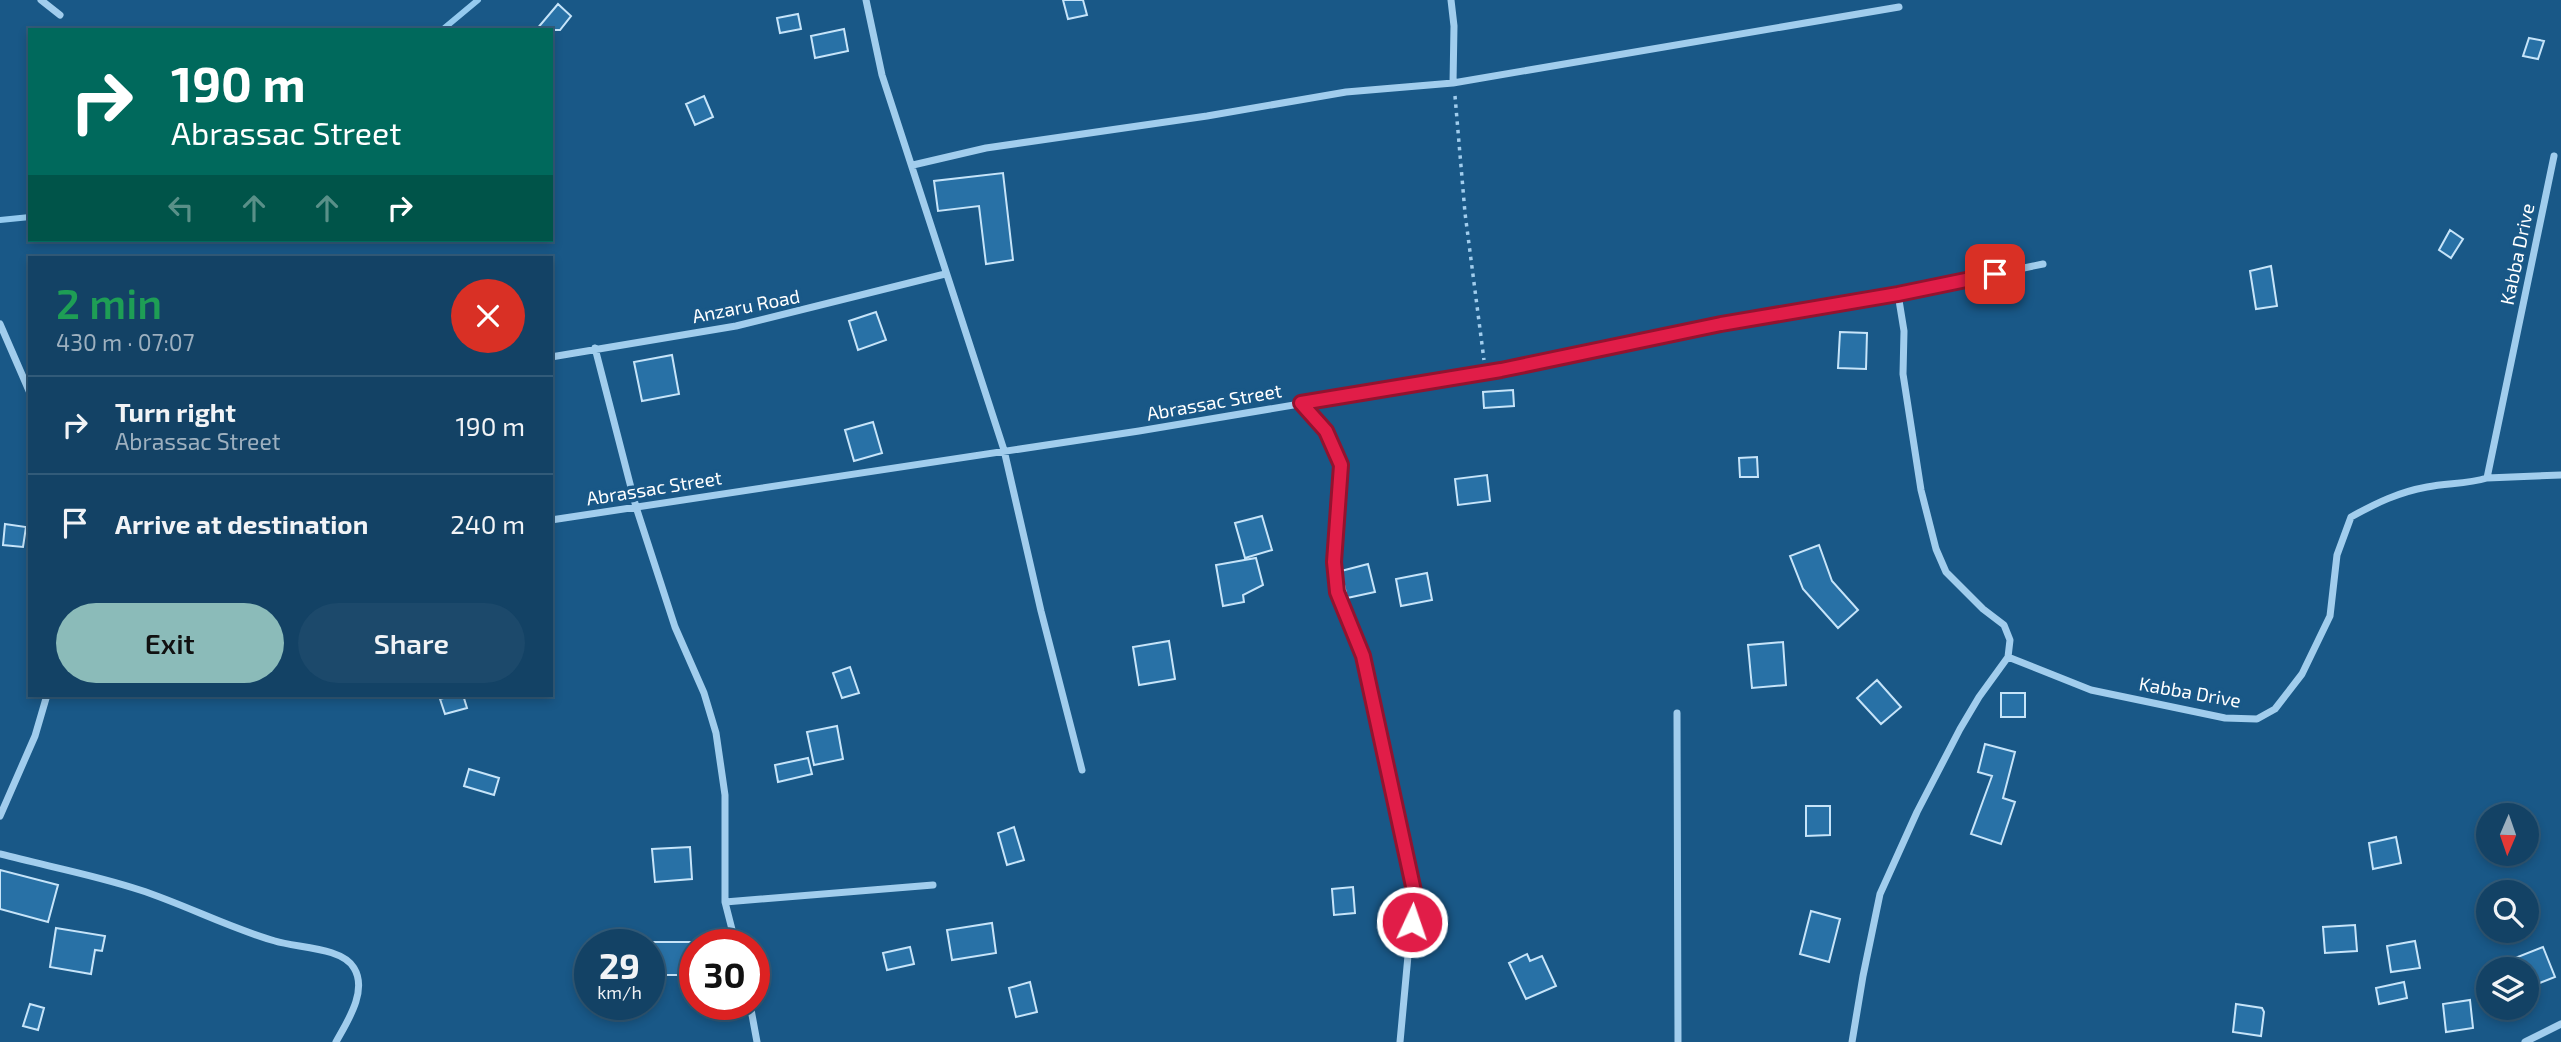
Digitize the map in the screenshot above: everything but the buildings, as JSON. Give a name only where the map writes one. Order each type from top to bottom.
[{"type":"street","points":[[41,0],[60,15]]},
{"type":"street","points":[[866,0],[882,75],[914,165],[945,274],[1004,450],[1041,611],[1083,770]]},
{"type":"street","points":[[1451,0],[1454,26],[1453,83]]},
{"type":"street","points":[[914,165],[986,148],[1346,93],[1453,83],[1899,7]]},
{"type":"street","name":"Kabba Drive","points":[[2008,657],[2091,690],[2224,718],[2257,719],[2275,709],[2302,674],[2330,616],[2337,555],[2351,517],[2386,498],[2428,487],[2471,483],[2487,478],[2554,156]]},
{"type":"street","name":"Abrassac Street","points":[[553,520],[1139,431],[1485,373],[1721,324],[1898,294],[2043,264]]},
{"type":"street","name":"Anzaru Road","points":[[553,357],[736,326],[945,274]]},
{"type":"street","points":[[1852,1042],[1880,894],[1917,812],[1960,729],[2008,657],[2010,640],[2004,625],[1983,610],[1946,572],[1937,549],[1921,490],[1905,387],[1904,331],[1898,294]]},
{"type":"street","points":[[0,324],[28,388]]},
{"type":"street","points":[[595,348],[636,507],[675,627],[704,693],[716,733],[725,795],[725,902],[732,929]]},
{"type":"street","points":[[1301,403],[1326,431],[1341,465],[1334,562],[1337,592],[1363,656],[1414,891],[1400,1042]]},
{"type":"street","points":[[2487,478],[2561,475]]},
{"type":"street","points":[[0,816],[35,736],[46,697]]},
{"type":"street","points":[[1677,713],[1678,1042]]},
{"type":"street","points":[[0,854],[140,890],[275,941],[341,954],[354,966],[359,979],[353,1010],[336,1042]]},
{"type":"street","points":[[725,902],[933,885]]},
{"type":"street","points":[[753,1020],[757,1042]]},
{"type":"street","points":[[2525,1042],[2561,1024]]},
{"type":"path","points":[[1453,83],[1465,213],[1485,373]]},
{"type":"waterway","points":[[444,28],[478,0]]},
{"type":"waterway","points":[[0,220],[28,217]]},
{"type":"route","points":[[1412,922],[1414,891],[1363,656],[1337,592],[1334,562],[1341,465],[1326,431],[1301,403],[1501,370],[1721,324],[1898,294],[1995,274]]}]
